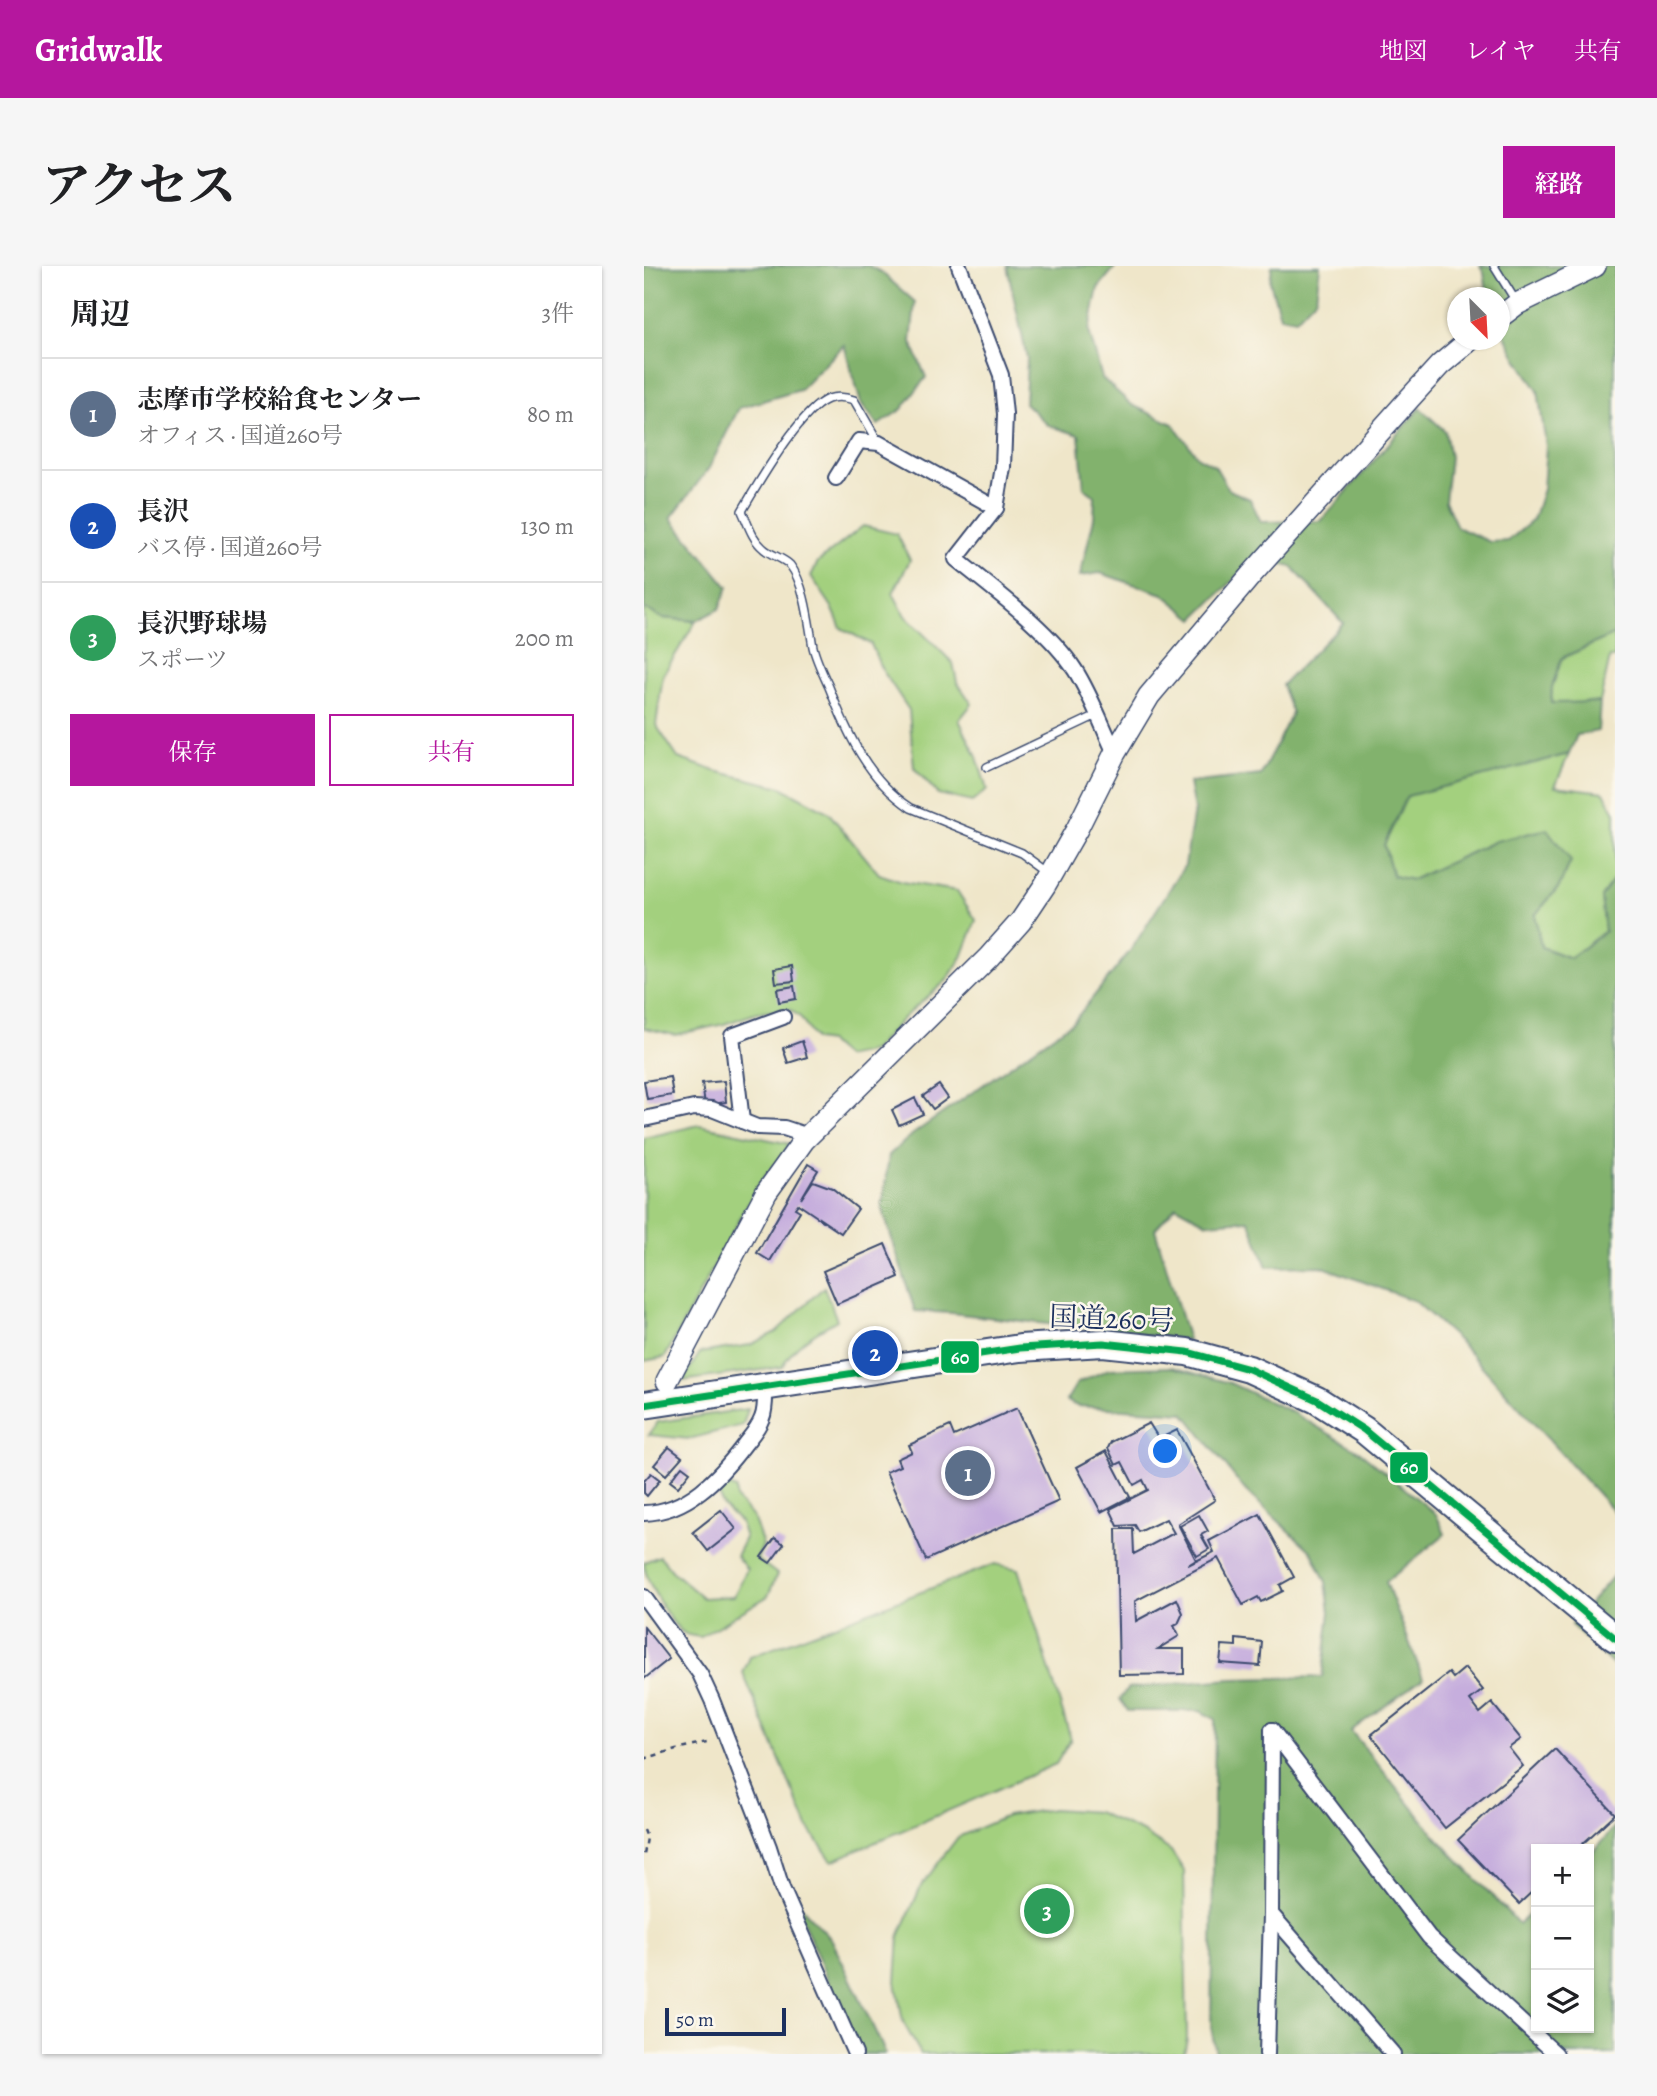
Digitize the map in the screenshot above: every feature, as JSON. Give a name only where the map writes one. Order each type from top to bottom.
[{"type":"highway","name":"国道260号","points":[[644,1405],[1020,1348],[1103,1343],[1187,1352],[1249,1369],[1317,1400],[1364,1430],[1615,1638]]},
{"type":"street","points":[[959,266],[1001,375],[1005,414],[1003,467],[996,508],[957,559],[1050,641],[1075,670],[1115,753]]},
{"type":"street","points":[[1510,309],[1595,266]]},
{"type":"street","points":[[667,1381],[766,1193],[808,1136],[989,957],[1021,921],[1052,874],[1115,753],[1149,695],[1188,647],[1409,399],[1440,365],[1458,350]]},
{"type":"street","points":[[836,478],[859,441],[879,443],[996,508]]},
{"type":"street","points":[[742,1121],[732,1036],[783,1017]]},
{"type":"street","points":[[644,1119],[694,1108],[712,1109],[757,1127],[784,1128],[808,1136]]},
{"type":"street","points":[[644,1513],[654,1513],[679,1504],[698,1494],[718,1476],[758,1427],[763,1416],[765,1386]]},
{"type":"street","points":[[644,1597],[700,1674],[769,1847],[782,1888],[855,2054]]},
{"type":"street","points":[[1267,2054],[1272,1730],[1429,1937],[1556,2054]]},
{"type":"street","points":[[1271,1914],[1393,2054]]},
{"type":"lane","points":[[1494,266],[1517,304]]},
{"type":"lane","points":[[879,443],[854,400],[842,397],[826,399],[806,416],[761,479],[742,511],[752,534],[762,548],[789,565],[802,592],[814,650],[835,703],[852,739],[879,781],[911,808],[1022,853],[1052,874]]},
{"type":"lane","points":[[987,767],[1097,715]]},
{"type":"path","points":[[644,1759],[727,1738]]},
{"type":"path","points":[[644,1830],[647,1838],[644,1855]]},
{"type":"green space","points":[[644,266],[869,266],[881,272],[915,302],[911,342],[926,377],[902,409],[878,425],[861,403],[844,345],[800,390],[739,408],[709,468],[671,518],[728,587],[719,609],[696,621],[662,618],[644,608]]},
{"type":"green space","points":[[1007,266],[1116,266],[1098,288],[1089,331],[1102,378],[1132,405],[1173,424],[1198,457],[1215,466],[1229,490],[1250,499],[1261,522],[1321,521],[1420,408],[1445,431],[1450,457],[1445,501],[1457,527],[1490,542],[1508,541],[1533,520],[1543,489],[1546,446],[1538,391],[1510,345],[1510,287],[1486,287],[1480,266],[1615,266],[1615,634],[1562,658],[1552,687],[1551,703],[1600,702],[1598,731],[1577,735],[1569,754],[1407,796],[1384,845],[1393,876],[1412,880],[1496,841],[1547,829],[1571,861],[1559,887],[1535,915],[1541,947],[1570,958],[1605,931],[1601,897],[1615,878],[1615,1513],[1459,1341],[1415,1301],[1321,1266],[1267,1267],[1249,1220],[1207,1223],[1176,1206],[1155,1229],[1188,1340],[915,1311],[882,1208],[889,1155],[913,1134],[1074,1021],[1131,950],[1185,865],[1194,810],[1189,783],[1261,775],[1292,713],[1282,685],[1343,623],[1292,567],[1256,558],[1194,619],[1163,594],[1100,573],[1080,576],[1094,518],[1095,496],[1084,488],[1079,435],[1048,425],[1025,403],[1027,358]]},
{"type":"green space","points":[[1272,266],[1320,266],[1316,298],[1296,319],[1280,316],[1270,282]]},
{"type":"green space","points":[[863,526],[897,534],[910,560],[893,593],[905,616],[953,663],[957,682],[972,704],[959,720],[977,757],[987,790],[972,802],[938,794],[914,768],[909,710],[881,668],[871,644],[841,628],[832,607],[811,576],[818,562]]},
{"type":"green space","points":[[644,608],[662,618],[696,621],[663,675],[656,725],[678,758],[715,771],[781,787],[828,812],[879,874],[902,882],[957,891],[976,920],[962,957],[947,980],[904,1017],[873,1051],[845,1057],[829,1042],[815,1040],[800,1017],[789,1009],[757,1013],[675,1035],[644,1028]]},
{"type":"green space","points":[[1615,634],[1615,658],[1610,657],[1600,702],[1551,704],[1552,687],[1562,658]]},
{"type":"green space","points":[[1569,754],[1555,786],[1604,792],[1615,813],[1615,878],[1601,897],[1605,931],[1570,958],[1541,947],[1535,915],[1559,887],[1496,841],[1412,880],[1393,876],[1384,845],[1407,796]]},
{"type":"green space","points":[[699,1125],[790,1144],[757,1187],[665,1357],[644,1361],[644,1138]]},
{"type":"green space","points":[[824,1287],[837,1320],[799,1345],[782,1367],[682,1381],[700,1353],[750,1345],[776,1332]]},
{"type":"green space","points":[[1172,1367],[1230,1383],[1290,1411],[1359,1451],[1436,1514],[1445,1534],[1386,1582],[1423,1678],[1351,1731],[1437,1838],[1519,1924],[1531,1913],[1531,2033],[1594,2033],[1594,1850],[1615,1827],[1615,2054],[1216,2054],[1211,2027],[1215,1719],[1200,1711],[1128,1711],[1120,1699],[1128,1688],[1231,1679],[1322,1677],[1330,1612],[1326,1582],[1312,1552],[1245,1490],[1184,1413],[1077,1406],[1066,1401],[1077,1383],[1109,1369]]},
{"type":"green space","points":[[748,1409],[743,1425],[689,1439],[649,1435],[658,1422]]},
{"type":"green space","points":[[728,1486],[736,1489],[736,1499],[753,1517],[763,1545],[757,1559],[777,1574],[768,1596],[700,1637],[690,1635],[678,1628],[665,1611],[648,1579],[644,1562],[660,1556],[674,1573],[703,1598],[734,1596],[747,1569],[736,1556],[745,1538],[740,1522],[722,1505],[719,1493]]},
{"type":"green space","points":[[995,1564],[1018,1569],[1071,1739],[1056,1764],[832,1861],[808,1827],[743,1673],[750,1657]]},
{"type":"green space","points":[[1615,1574],[1615,1667],[1571,1625]]},
{"type":"green space","points":[[1053,1809],[1097,1812],[1142,1832],[1171,1851],[1184,1871],[1187,2038],[1184,2054],[921,2054],[903,2022],[896,1982],[899,1937],[921,1886],[958,1837],[1007,1816]]},
{"type":"green space","points":[[793,1898],[832,1940],[886,2054],[859,2054]]},
{"type":"building","points":[[792,966],[794,981],[776,983],[774,969]]},
{"type":"building","points":[[794,986],[796,999],[779,1002],[777,989]]},
{"type":"building","points":[[802,1041],[807,1057],[788,1063],[783,1048]]},
{"type":"building","points":[[670,1077],[673,1095],[647,1099],[644,1081]]},
{"type":"building","points":[[724,1081],[726,1102],[705,1105],[702,1083]]},
{"type":"building","points":[[939,1085],[948,1098],[933,1109],[923,1096]]},
{"type":"building","points":[[915,1098],[923,1114],[899,1125],[892,1110]]},
{"type":"building","points":[[808,1164],[818,1170],[801,1199],[813,1181],[832,1188],[858,1209],[841,1233],[798,1204],[795,1208],[800,1211],[770,1261],[757,1253]]},
{"type":"building","points":[[885,1244],[899,1277],[837,1304],[823,1271]]},
{"type":"building","points":[[1017,1408],[1059,1501],[926,1560],[886,1472],[900,1466],[897,1459],[912,1452],[909,1445],[950,1426],[954,1436]]},
{"type":"building","points":[[1149,1423],[1159,1439],[1177,1430],[1215,1500],[1178,1524],[1196,1560],[1188,1565],[1214,1552],[1209,1541],[1260,1514],[1294,1577],[1280,1585],[1283,1591],[1261,1602],[1258,1597],[1243,1605],[1218,1558],[1135,1601],[1136,1621],[1177,1599],[1183,1613],[1178,1624],[1174,1626],[1179,1636],[1158,1649],[1184,1649],[1184,1674],[1119,1675],[1116,1529],[1133,1529],[1134,1554],[1174,1533],[1166,1519],[1139,1532],[1135,1525],[1118,1526],[1110,1509],[1148,1490],[1143,1480],[1134,1485],[1122,1462],[1116,1465],[1108,1448],[1111,1442]]},
{"type":"building","points":[[669,1447],[682,1457],[666,1475],[654,1465]]},
{"type":"building","points":[[1106,1451],[1130,1497],[1101,1512],[1077,1467]]},
{"type":"building","points":[[682,1466],[690,1472],[678,1487],[670,1481]]},
{"type":"building","points":[[651,1473],[660,1480],[647,1496],[644,1493],[644,1481]]},
{"type":"building","points":[[721,1510],[736,1529],[708,1551],[693,1532]]},
{"type":"building","points":[[1199,1515],[1208,1531],[1201,1535],[1209,1549],[1197,1556],[1180,1526]]},
{"type":"building","points":[[775,1538],[784,1544],[770,1563],[761,1557]]},
{"type":"building","points":[[644,1627],[669,1659],[644,1679]]},
{"type":"building","points":[[1236,1639],[1262,1642],[1260,1666],[1220,1663],[1222,1645],[1236,1646]]},
{"type":"building","points":[[1465,1668],[1483,1690],[1470,1700],[1480,1713],[1492,1703],[1521,1739],[1509,1748],[1523,1766],[1445,1828],[1371,1735],[1449,1673],[1453,1678]]},
{"type":"building","points":[[1555,1749],[1615,1814],[1582,1844],[1531,1844],[1531,1893],[1519,1904],[1458,1840]]},
{"type":"transit line","name":"60","points":[[644,1405],[1020,1348],[1103,1343],[1187,1352],[1249,1369],[1317,1400],[1364,1430],[1615,1638]]},
{"type":"place","name":"長沢","points":[[875,1353]]},
{"type":"place","name":"志摩市学校給食センター","points":[[968,1473]]},
{"type":"place","name":"長沢野球場","points":[[1047,1911]]}]
